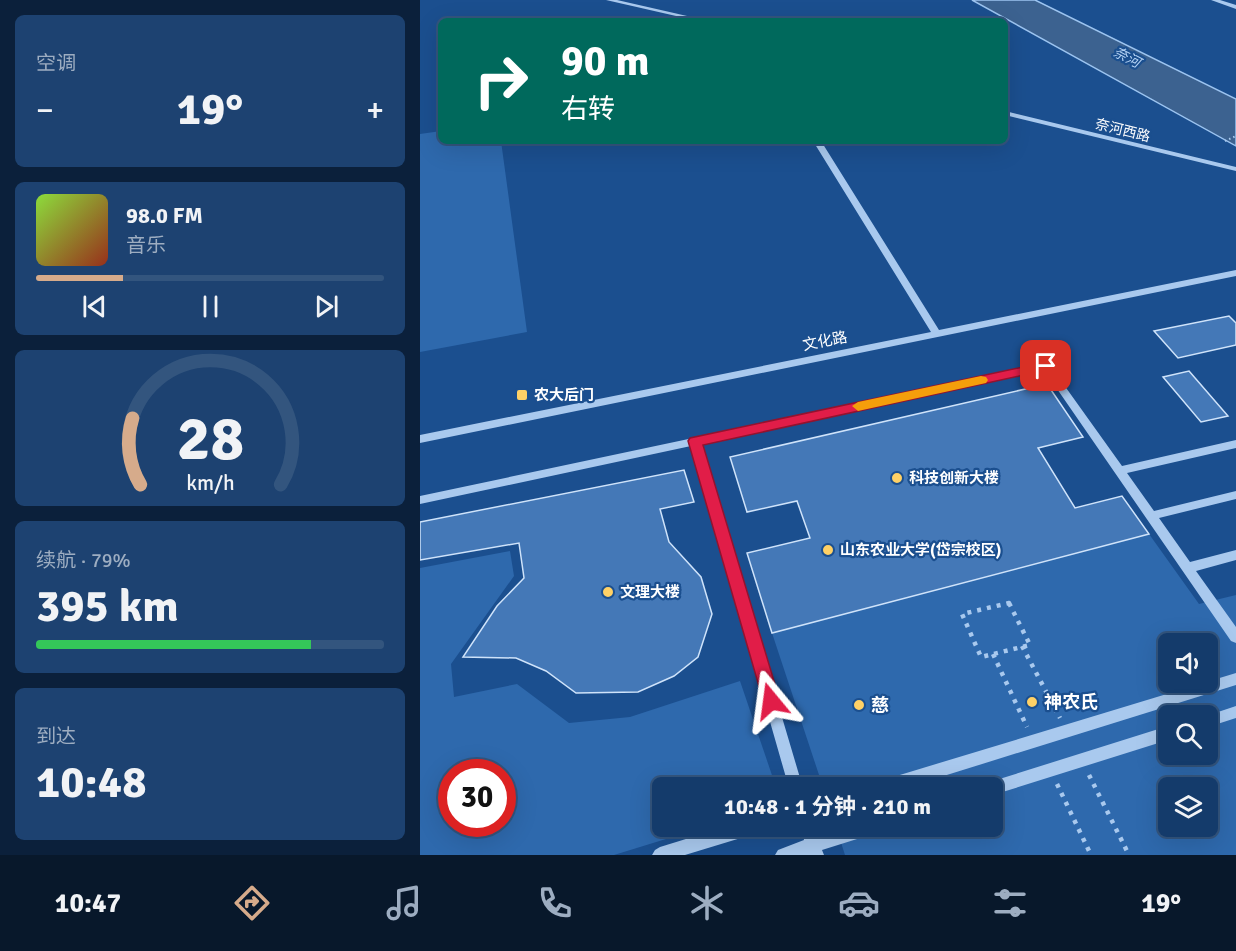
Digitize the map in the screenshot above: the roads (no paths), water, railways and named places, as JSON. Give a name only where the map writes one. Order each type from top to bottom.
[{"type":"street","points":[[609,0],[692,18]]},
{"type":"street","points":[[1214,0],[1236,7]]},
{"type":"street","points":[[1227,4],[1236,2]]},
{"type":"street","name":"奈河西路","points":[[1008,114],[1236,170]]},
{"type":"street","points":[[819,144],[937,334]]},
{"type":"street","name":"文化路","points":[[420,439],[1236,273]]},
{"type":"street","points":[[420,500],[1046,366],[1236,637]]},
{"type":"street","points":[[695,441],[793,777]]},
{"type":"street","points":[[1120,471],[1236,444]]},
{"type":"street","points":[[1151,516],[1236,495]]},
{"type":"street","points":[[1188,568],[1236,555]]},
{"type":"street","points":[[916,777],[1236,679]]},
{"type":"street","points":[[1218,718],[1236,712]]},
{"type":"street","points":[[1003,785],[1158,736]]},
{"type":"street","points":[[660,855],[718,837]]},
{"type":"street","points":[[783,855],[814,850],[846,837]]},
{"type":"water","name":"奈河","points":[[972,0],[1035,0],[1236,99],[1236,146],[1008,18]]},
{"type":"place","name":"农大后门","points":[[522,395]]},
{"type":"place","name":"科技创新大楼","points":[[897,478]]},
{"type":"place","name":"山东农业大学(岱宗校区)","points":[[828,550]]},
{"type":"place","name":"文理大楼","points":[[608,592]]},
{"type":"place","name":"神农氏","points":[[1032,702]]},
{"type":"place","name":"慈","points":[[859,705]]}]
